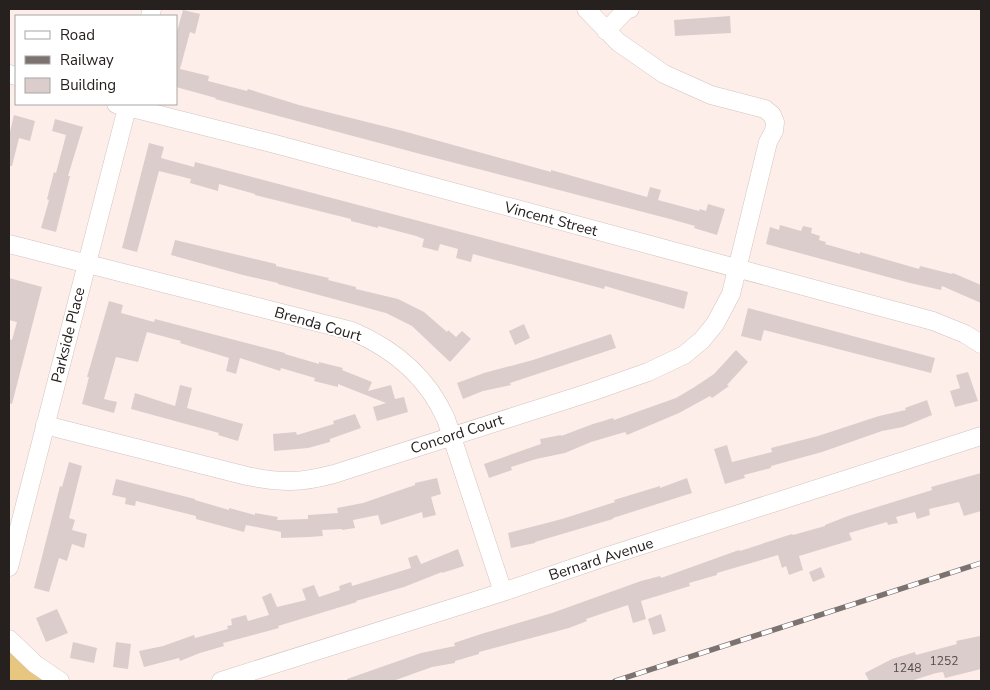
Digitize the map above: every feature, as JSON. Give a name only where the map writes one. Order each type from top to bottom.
[{"type":"street","points":[[586,9],[606,31],[627,9],[630,9]]},
{"type":"street","name":"Concord Court","points":[[45,424],[276,482],[303,481],[334,474],[648,372],[684,355],[702,340],[718,318],[731,294],[768,142],[774,131],[775,122],[772,115],[765,109],[710,94],[675,80],[636,56],[606,31]]},
{"type":"street","name":"Parkside Place","points":[[9,567],[86,264],[124,105]]},
{"type":"street","name":"Vincent Street","points":[[124,105],[933,321],[965,334],[981,344]]},
{"type":"street","name":"Brenda Court","points":[[9,244],[342,328],[364,336],[390,350],[421,378],[439,404],[504,592]]},
{"type":"street","name":"Bernard Avenue","points":[[221,681],[504,592],[605,557],[981,436]]},
{"type":"street","points":[[9,639],[35,664],[60,681]]},
{"type":"shaded area","points":[[9,639],[60,681],[9,681]]},
{"type":"building","points":[[183,10],[200,14],[195,34],[190,32],[180,69],[209,76],[208,81],[247,91],[248,89],[299,105],[403,131],[551,172],[551,170],[647,197],[650,187],[661,190],[658,200],[699,211],[700,209],[706,211],[708,204],[725,209],[717,235],[670,219],[424,155],[178,88],[178,28]]},
{"type":"building","points":[[730,16],[731,33],[675,36],[674,20]]},
{"type":"building","points":[[14,115],[35,121],[30,141],[19,138],[12,166],[9,166],[9,136]]},
{"type":"building","points":[[55,119],[83,127],[68,176],[70,176],[56,232],[41,228],[54,172],[56,173],[66,135],[52,131]]},
{"type":"building","points":[[149,143],[164,147],[161,158],[194,167],[195,162],[688,292],[684,309],[605,286],[604,289],[473,254],[471,262],[456,258],[458,249],[440,244],[438,251],[422,247],[424,239],[416,236],[351,221],[351,219],[219,184],[218,191],[190,183],[191,179],[159,171],[137,252],[122,248]]},
{"type":"building","points":[[780,225],[801,231],[803,226],[812,228],[811,233],[820,236],[819,240],[826,242],[825,244],[860,254],[860,252],[919,269],[920,266],[953,273],[981,285],[981,303],[942,286],[941,290],[910,283],[766,244],[770,227],[779,230]]},
{"type":"building","points":[[175,240],[329,278],[328,280],[356,287],[356,289],[398,299],[424,312],[447,332],[448,330],[456,337],[462,331],[471,339],[450,362],[412,326],[386,313],[171,255]]},
{"type":"building","points":[[9,278],[42,287],[12,404],[9,403],[9,339],[12,340],[17,322],[9,320]]},
{"type":"building","points":[[109,301],[123,305],[121,313],[154,322],[155,319],[285,353],[319,364],[319,362],[343,368],[342,370],[372,382],[368,391],[391,385],[395,399],[404,397],[408,412],[377,421],[373,407],[386,403],[338,384],[338,387],[314,381],[315,378],[281,368],[280,371],[240,358],[236,374],[226,371],[229,358],[180,343],[181,341],[147,332],[138,362],[116,357],[104,399],[117,402],[114,413],[82,404],[89,377],[87,377]]},
{"type":"building","points":[[748,308],[935,358],[931,373],[764,330],[761,341],[741,336]]},
{"type":"building","points":[[524,324],[530,338],[515,345],[509,331]]},
{"type":"building","points":[[611,334],[616,348],[510,383],[511,385],[483,391],[463,399],[457,383]]},
{"type":"building","points":[[736,350],[748,362],[727,385],[729,386],[712,398],[710,396],[679,413],[627,435],[625,432],[591,442],[565,453],[536,459],[511,467],[512,470],[489,478],[484,464],[541,444],[540,439],[561,436],[676,398],[714,374]]},
{"type":"building","points":[[968,372],[978,401],[955,407],[950,391],[960,388],[956,375]]},
{"type":"building","points":[[180,385],[192,388],[187,408],[243,424],[238,441],[218,435],[219,433],[131,409],[135,393],[175,406]]},
{"type":"building","points":[[927,400],[932,415],[903,427],[882,431],[822,452],[744,475],[745,478],[725,484],[714,449],[727,445],[732,462],[772,452],[771,448],[818,436],[879,416],[906,410],[905,408]]},
{"type":"building","points":[[355,414],[361,428],[330,439],[330,442],[308,448],[274,451],[273,434],[296,432],[297,435],[334,424],[333,421]]},
{"type":"building","points":[[69,462],[82,466],[69,518],[75,520],[72,530],[87,534],[84,548],[72,544],[67,561],[59,558],[49,592],[34,588],[60,486],[62,487]]},
{"type":"building","points":[[981,473],[981,511],[964,516],[959,502],[929,509],[930,515],[917,519],[915,512],[896,517],[898,523],[888,525],[887,522],[849,533],[852,540],[799,556],[803,570],[789,575],[786,566],[782,568],[778,555],[717,573],[717,575],[689,583],[690,586],[641,601],[646,619],[633,623],[628,605],[586,619],[587,621],[569,628],[479,652],[479,654],[455,661],[455,663],[432,667],[393,681],[347,681],[347,679],[421,653],[455,646],[454,643],[552,613],[641,581],[660,576],[661,578],[739,550],[825,526],[848,516],[932,490],[931,487]]},
{"type":"building","points":[[437,478],[441,494],[431,497],[436,515],[423,518],[422,512],[381,525],[378,515],[353,520],[355,528],[322,530],[323,536],[309,537],[281,538],[281,532],[246,525],[244,532],[196,519],[196,516],[136,501],[135,506],[125,504],[126,498],[112,495],[116,479],[195,499],[229,510],[229,508],[255,515],[255,513],[278,517],[277,520],[308,519],[308,515],[338,513],[337,508],[363,503],[415,485],[415,483]]},
{"type":"building","points":[[687,478],[692,493],[535,543],[511,548],[508,533],[562,519],[615,502],[614,500],[660,486],[660,488]]},
{"type":"building","points":[[458,549],[464,566],[442,572],[404,587],[278,626],[279,628],[223,643],[224,646],[180,661],[179,658],[144,667],[139,651],[163,646],[194,635],[195,638],[228,629],[227,626],[232,625],[231,619],[246,615],[248,621],[269,615],[262,597],[271,593],[277,607],[306,600],[302,589],[314,585],[319,597],[340,590],[339,586],[351,582],[352,586],[411,568],[408,558],[417,555],[421,564]]},
{"type":"building","points":[[821,567],[825,577],[813,582],[809,572]]},
{"type":"building","points":[[57,609],[68,633],[46,642],[36,618]]},
{"type":"building","points":[[661,614],[666,631],[653,635],[648,619]]},
{"type":"building","points":[[980,636],[981,669],[945,678],[943,672],[936,673],[914,681],[869,681],[865,673],[892,659],[915,652],[916,655],[957,644],[956,641]]},
{"type":"building","points":[[73,642],[97,648],[94,663],[70,658]]},
{"type":"building","points":[[116,642],[131,644],[128,669],[113,667]]},
{"type":"railway","points":[[615,681],[981,563]]}]
